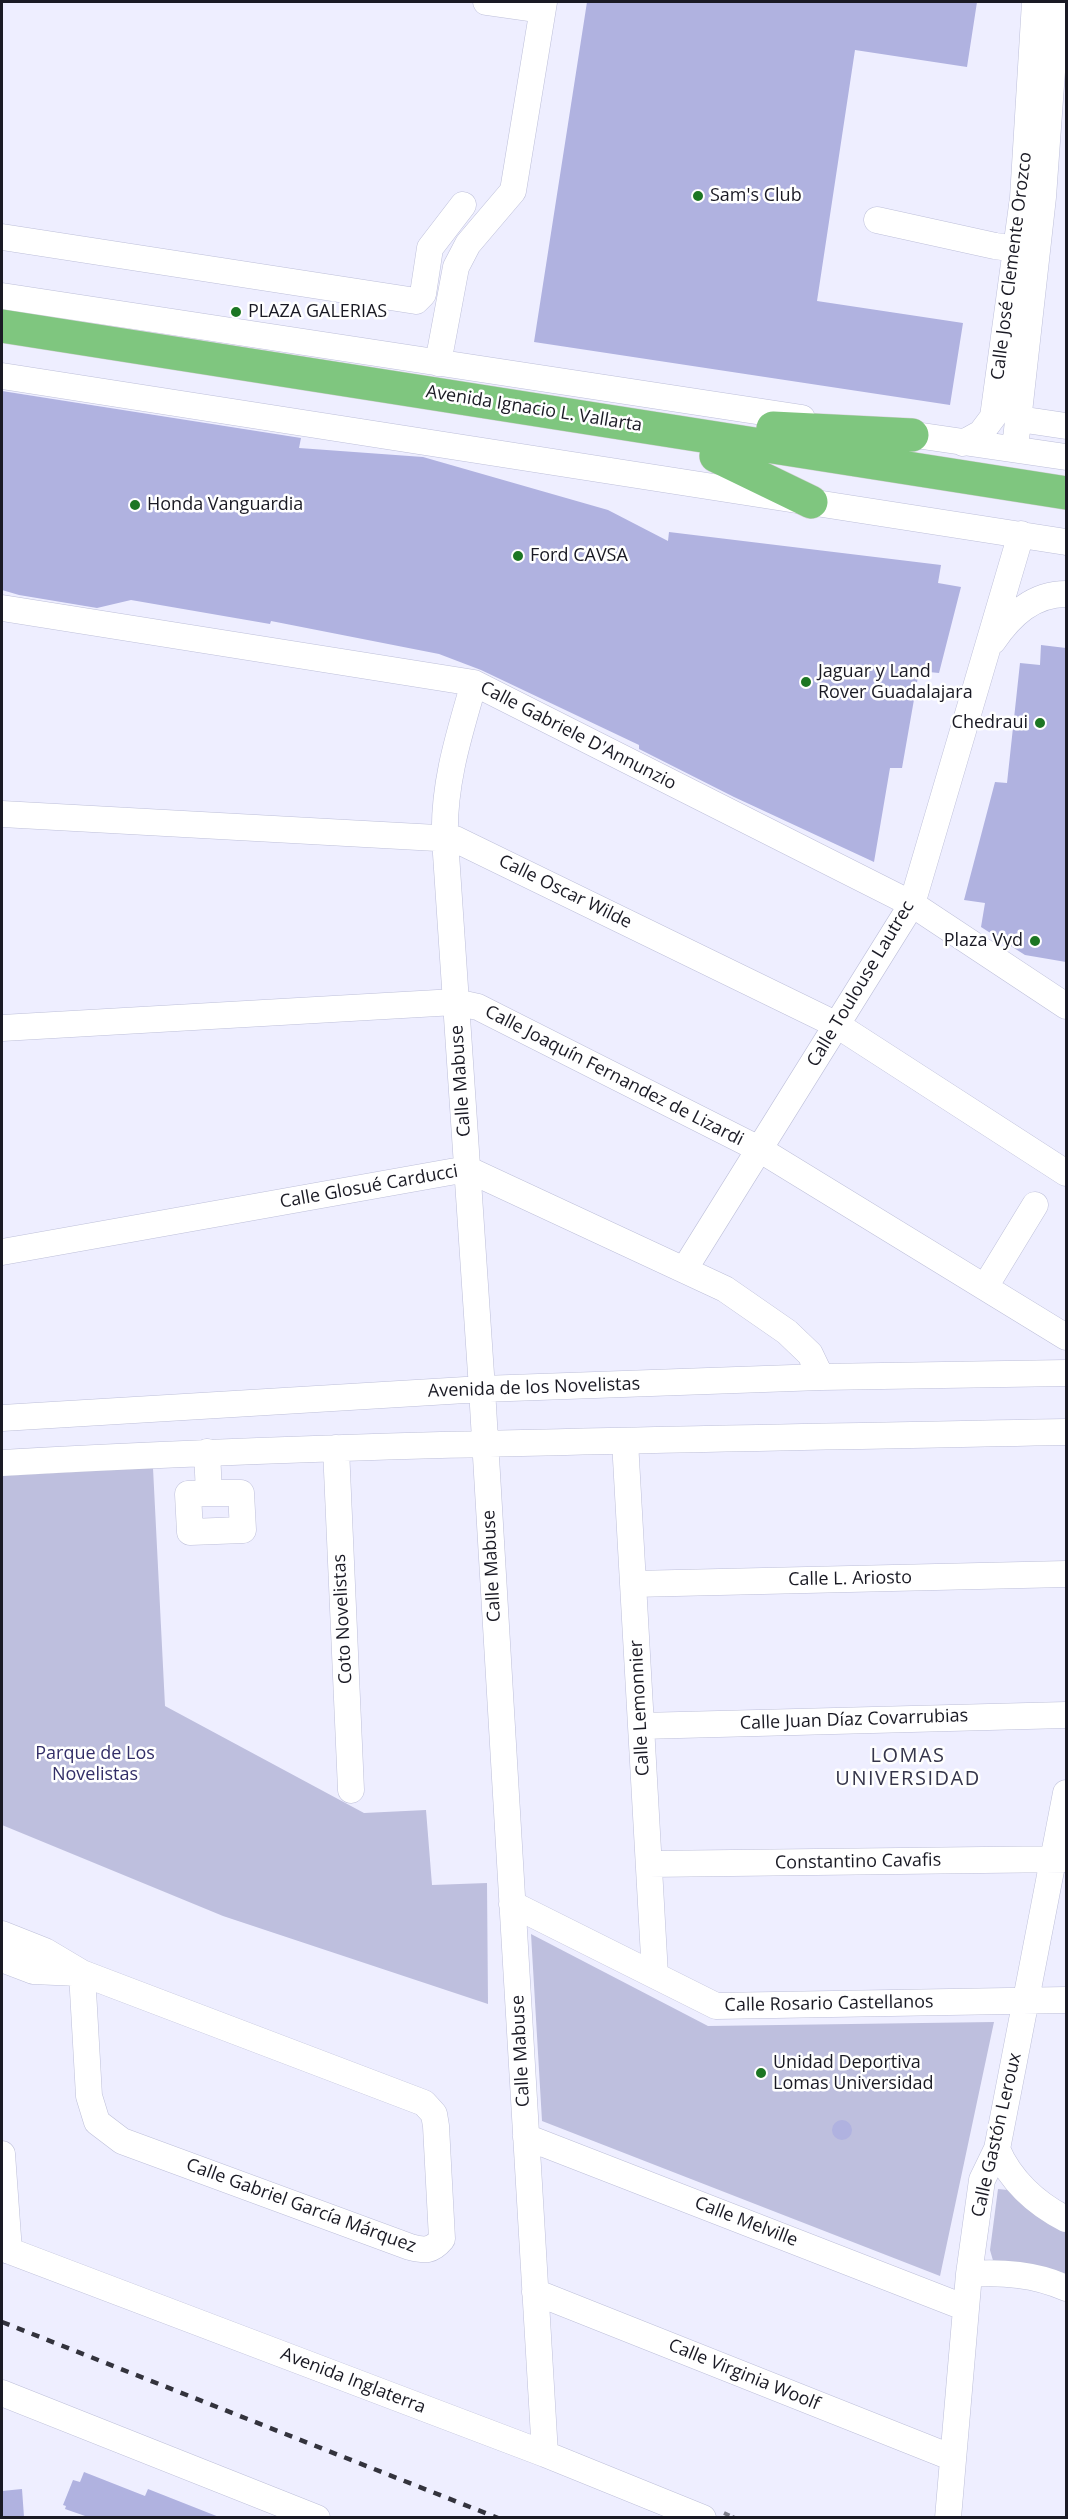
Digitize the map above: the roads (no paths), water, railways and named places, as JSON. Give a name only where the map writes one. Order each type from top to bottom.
[{"type":"highway","name":"Avenida Ignacio L. Vallarta","points":[[2,326],[1066,493]]},
{"type":"highway","name":"Avenida Ignacio L. Vallarta","points":[[2,347],[1066,511]]},
{"type":"highway","points":[[611,421],[912,435]]},
{"type":"highway","points":[[716,456],[811,502]]},
{"type":"street","points":[[438,363],[456,267],[468,244],[513,191],[543,6],[486,2]]},
{"type":"street","name":"Calle José Clemente Orozco","points":[[963,443],[981,433],[993,417],[1027,250],[1023,198],[1035,2]]},
{"type":"street","name":"Calle José Clemente Orozco","points":[[1015,448],[1019,419],[1027,250],[1057,2]]},
{"type":"street","points":[[2,237],[416,301],[423,294],[430,248],[463,205]]},
{"type":"street","points":[[877,220],[1027,250]]},
{"type":"street","name":"Avenida Ignacio L. Vallarta","points":[[2,296],[1066,457]]},
{"type":"street","points":[[2,376],[1066,542]]},
{"type":"street","points":[[1019,419],[1066,426]]},
{"type":"street","name":"Calle Toulouse Lautrec","points":[[684,1270],[912,904],[1021,534]]},
{"type":"street","points":[[986,651],[1008,620],[1038,598],[1066,594]]},
{"type":"street","name":"Calle Gabriele D'Annunzio","points":[[2,608],[474,683],[912,904],[1066,1006]]},
{"type":"street","name":"Calle Mabuse","points":[[474,683],[450,768],[444,806],[445,839],[482,1389],[545,2454]]},
{"type":"street","name":"Calle Oscar Wilde","points":[[2,814],[455,839],[837,1025],[1066,1173]]},
{"type":"street","name":"Calle Joaquín Fernandez de Lizardi","points":[[2,1028],[455,1002],[478,1007],[759,1149],[1066,1337]]},
{"type":"street","name":"Calle Glosué Carducci","points":[[2,1252],[467,1169],[724,1289],[787,1332],[810,1354],[821,1377]]},
{"type":"street","points":[[985,1287],[1035,1205]]},
{"type":"street","name":"Avenida de los Novelistas","points":[[2,1418],[482,1389],[821,1377],[1066,1373]]},
{"type":"street","points":[[2,1463],[207,1452],[485,1443],[1066,1432]]},
{"type":"street","name":"Calle Lemonnier","points":[[625,1441],[655,1975]]},
{"type":"street","name":"Coto Novelistas","points":[[336,1448],[351,1790]]},
{"type":"street","points":[[207,1452],[209,1493]]},
{"type":"street","name":"Calle L. Ariosto","points":[[633,1584],[1066,1574]]},
{"type":"street","name":"Calle Juan Díaz Covarrubias","points":[[641,1726],[1066,1714]]},
{"type":"street","name":"Calle Gastón Leroux","points":[[948,2517],[969,2274],[982,2180],[996,2149],[1026,2001],[1060,1859],[1066,1793]]},
{"type":"street","name":"Constantino Cavafis","points":[[649,1864],[1060,1859]]},
{"type":"street","name":"Calle Rosario Castellanos","points":[[512,1904],[716,2006],[1066,2000]]},
{"type":"street","name":"Calle Gabriel García Márquez","points":[[2,1934],[45,1951],[82,1973],[424,2103],[434,2114],[436,2126],[442,2239],[435,2248],[423,2251],[410,2247],[122,2140],[97,2122],[89,2096],[82,1973]]},
{"type":"street","name":"Calle Gabriel García Márquez","points":[[2,1959],[33,1971],[82,1973]]},
{"type":"street","name":"Calle Melville","points":[[526,2137],[966,2308]]},
{"type":"street","points":[[996,2149],[1012,2177],[1038,2201],[1066,2219]]},
{"type":"street","points":[[2,2154],[5,2249]]},
{"type":"street","name":"Avenida Inglaterra","points":[[5,2249],[545,2454],[703,2517]]},
{"type":"street","points":[[969,2274],[1022,2274],[1048,2280],[1066,2288]]},
{"type":"street","name":"Calle Virginia Woolf","points":[[536,2292],[953,2458]]},
{"type":"street","points":[[2,2393],[317,2517]]},
{"type":"railway","points":[[2,2322],[498,2518]]},
{"type":"place","name":"Sam's Club","points":[[698,196]]},
{"type":"place","name":"PLAZA GALERIAS","points":[[236,312]]},
{"type":"place","name":"Honda Vanguardia","points":[[135,505]]},
{"type":"place","name":"Ford CAVSA","points":[[518,556]]},
{"type":"place","name":"Jaguar y Land Rover Guadalajara","points":[[806,682]]},
{"type":"place","name":"Chedraui","points":[[1040,723]]},
{"type":"place","name":"Plaza Vyd","points":[[1035,941]]},
{"type":"place","name":"Unidad Deportiva Lomas Universidad","points":[[761,2073]]},
{"type":"district","name":"LOMAS UNIVERSIDAD","points":[[908,1768]]},
{"type":"park label","name":"Parque de Los Novelistas","points":[[95,1764]]}]
